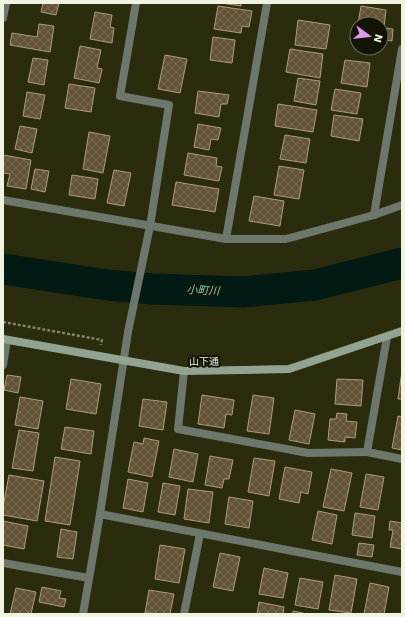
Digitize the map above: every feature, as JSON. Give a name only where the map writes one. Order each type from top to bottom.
[{"type":"street","points":[[3,18],[6,3]]},
{"type":"street","points":[[83,614],[128,332],[150,226],[169,105],[120,96],[136,3]]},
{"type":"street","points":[[226,239],[267,3]]},
{"type":"street","points":[[374,215],[402,49]]},
{"type":"street","points":[[3,200],[226,239],[286,239],[374,215],[402,205]]},
{"type":"street","name":"山下通","points":[[5,340],[184,371],[289,369],[402,331]]},
{"type":"street","points":[[367,452],[387,337]]},
{"type":"street","points":[[3,365],[5,340]]},
{"type":"street","points":[[184,371],[178,429],[308,453],[367,452],[402,459]]},
{"type":"street","points":[[100,514],[402,572]]},
{"type":"street","points":[[184,614],[200,534]]},
{"type":"street","points":[[3,563],[89,578]]},
{"type":"path","points":[[3,322],[102,340],[98,356]]},
{"type":"building","points":[[43,3],[59,3],[56,15],[41,12]]},
{"type":"building","points":[[221,3],[241,3],[241,6]]},
{"type":"building","points":[[218,6],[252,11],[249,27],[242,26],[241,33],[214,29]]},
{"type":"building","points":[[361,6],[386,10],[385,16],[359,16]]},
{"type":"building","points":[[95,12],[112,15],[110,27],[114,28],[112,43],[90,39]]},
{"type":"building","points":[[298,20],[330,25],[326,49],[295,45]]},
{"type":"building","points":[[39,24],[54,26],[50,52],[10,45],[12,33],[37,37]]},
{"type":"building","points":[[389,29],[393,29],[392,41],[389,40]]},
{"type":"building","points":[[213,37],[235,40],[232,63],[210,60]]},
{"type":"building","points":[[80,46],[101,50],[97,68],[102,69],[99,83],[74,78]]},
{"type":"building","points":[[290,49],[323,54],[320,78],[286,72]]},
{"type":"building","points":[[165,55],[187,59],[180,93],[158,89]]},
{"type":"building","points":[[33,58],[48,60],[44,85],[28,82]]},
{"type":"building","points":[[345,60],[370,63],[367,87],[341,83]]},
{"type":"building","points":[[298,78],[320,81],[316,105],[294,101]]},
{"type":"building","points":[[69,84],[95,88],[91,112],[65,108]]},
{"type":"building","points":[[335,89],[361,93],[357,114],[331,110]]},
{"type":"building","points":[[198,91],[229,95],[227,104],[221,104],[219,117],[195,113]]},
{"type":"building","points":[[27,92],[45,95],[40,119],[23,116]]},
{"type":"building","points":[[278,104],[317,110],[313,132],[275,126]]},
{"type":"building","points":[[334,115],[363,119],[359,141],[331,136]]},
{"type":"building","points":[[198,124],[221,128],[218,140],[211,139],[209,150],[194,147]]},
{"type":"building","points":[[20,126],[37,129],[32,153],[15,149]]},
{"type":"building","points":[[89,132],[110,136],[103,173],[83,169]]},
{"type":"building","points":[[285,135],[310,139],[306,163],[280,159]]},
{"type":"building","points":[[188,153],[217,158],[216,166],[222,167],[219,181],[184,175]]},
{"type":"building","points":[[3,155],[31,160],[26,189],[7,186],[10,174],[3,173]]},
{"type":"building","points":[[279,166],[304,170],[299,199],[274,195]]},
{"type":"building","points":[[35,169],[49,171],[45,192],[31,189]]},
{"type":"building","points":[[114,170],[131,173],[124,206],[107,203]]},
{"type":"building","points":[[72,175],[98,179],[95,199],[69,195]]},
{"type":"building","points":[[176,182],[219,189],[215,212],[172,205]]},
{"type":"building","points":[[254,196],[284,201],[280,226],[249,221]]},
{"type":"building","points":[[402,371],[402,399],[398,399]]},
{"type":"building","points":[[7,375],[21,377],[18,393],[4,390]]},
{"type":"building","points":[[71,379],[101,384],[96,414],[66,409]]},
{"type":"building","points":[[337,379],[363,380],[361,406],[335,404]]},
{"type":"building","points":[[202,395],[234,400],[232,415],[226,414],[224,428],[198,424]]},
{"type":"building","points":[[253,395],[274,398],[269,434],[247,431]]},
{"type":"building","points":[[20,397],[43,401],[38,429],[15,425]]},
{"type":"building","points":[[143,399],[167,402],[163,430],[139,426]]},
{"type":"building","points":[[295,410],[315,414],[309,444],[289,440]]},
{"type":"building","points":[[337,413],[347,414],[346,421],[357,422],[355,438],[345,437],[345,442],[328,440],[330,419],[336,419]]},
{"type":"building","points":[[398,416],[402,417],[402,450],[392,448]]},
{"type":"building","points":[[65,427],[94,431],[91,454],[61,449]]},
{"type":"building","points":[[19,430],[39,433],[33,471],[12,468]]},
{"type":"building","points":[[144,438],[159,441],[152,477],[128,472],[134,442],[143,444]]},
{"type":"building","points":[[174,449],[198,454],[193,482],[169,477]]},
{"type":"building","points":[[210,456],[233,460],[229,479],[224,479],[222,488],[205,485]]},
{"type":"building","points":[[55,457],[80,461],[70,525],[45,521]]},
{"type":"building","points":[[254,458],[275,461],[269,496],[248,492]]},
{"type":"building","points":[[285,467],[312,472],[308,494],[301,492],[299,503],[279,499]]},
{"type":"building","points":[[331,469],[352,473],[344,511],[323,507]]},
{"type":"building","points":[[366,474],[384,477],[378,510],[360,507]]},
{"type":"building","points":[[9,475],[44,481],[37,521],[3,515]]},
{"type":"building","points":[[128,479],[148,483],[143,512],[123,508]]},
{"type":"building","points":[[163,483],[180,486],[175,515],[158,512]]},
{"type":"building","points":[[188,489],[213,492],[209,523],[184,519]]},
{"type":"building","points":[[229,497],[253,501],[249,528],[225,524]]},
{"type":"building","points":[[318,511],[337,515],[332,544],[312,540]]},
{"type":"building","points":[[355,513],[375,516],[372,538],[352,535]]},
{"type":"building","points":[[3,521],[28,526],[24,549],[3,545]]},
{"type":"building","points":[[390,521],[402,523],[402,549],[390,547],[393,530],[389,530]]},
{"type":"building","points":[[61,529],[77,532],[73,559],[57,557]]},
{"type":"building","points":[[359,543],[374,545],[372,557],[357,555]]},
{"type":"building","points":[[160,545],[185,549],[179,583],[155,579]]},
{"type":"building","points":[[220,553],[240,557],[233,591],[213,587]]},
{"type":"building","points":[[264,568],[288,573],[283,598],[259,594]]},
{"type":"building","points":[[335,575],[357,579],[351,613],[329,610]]},
{"type":"building","points":[[300,578],[323,582],[318,609],[295,605]]},
{"type":"building","points":[[370,583],[389,587],[384,614],[364,614]]},
{"type":"building","points":[[42,587],[61,591],[59,598],[66,599],[64,607],[39,602]]},
{"type":"building","points":[[16,588],[36,592],[31,614],[10,614]]},
{"type":"building","points":[[149,590],[174,594],[170,614],[145,613]]},
{"type":"building","points":[[259,602],[284,607],[283,614],[257,614]]},
{"type":"building","points":[[293,611],[307,614],[293,614]]},
{"type":"waterway","name":"小町川","points":[[3,269],[107,285],[152,289],[243,292],[315,285],[402,263]]}]
